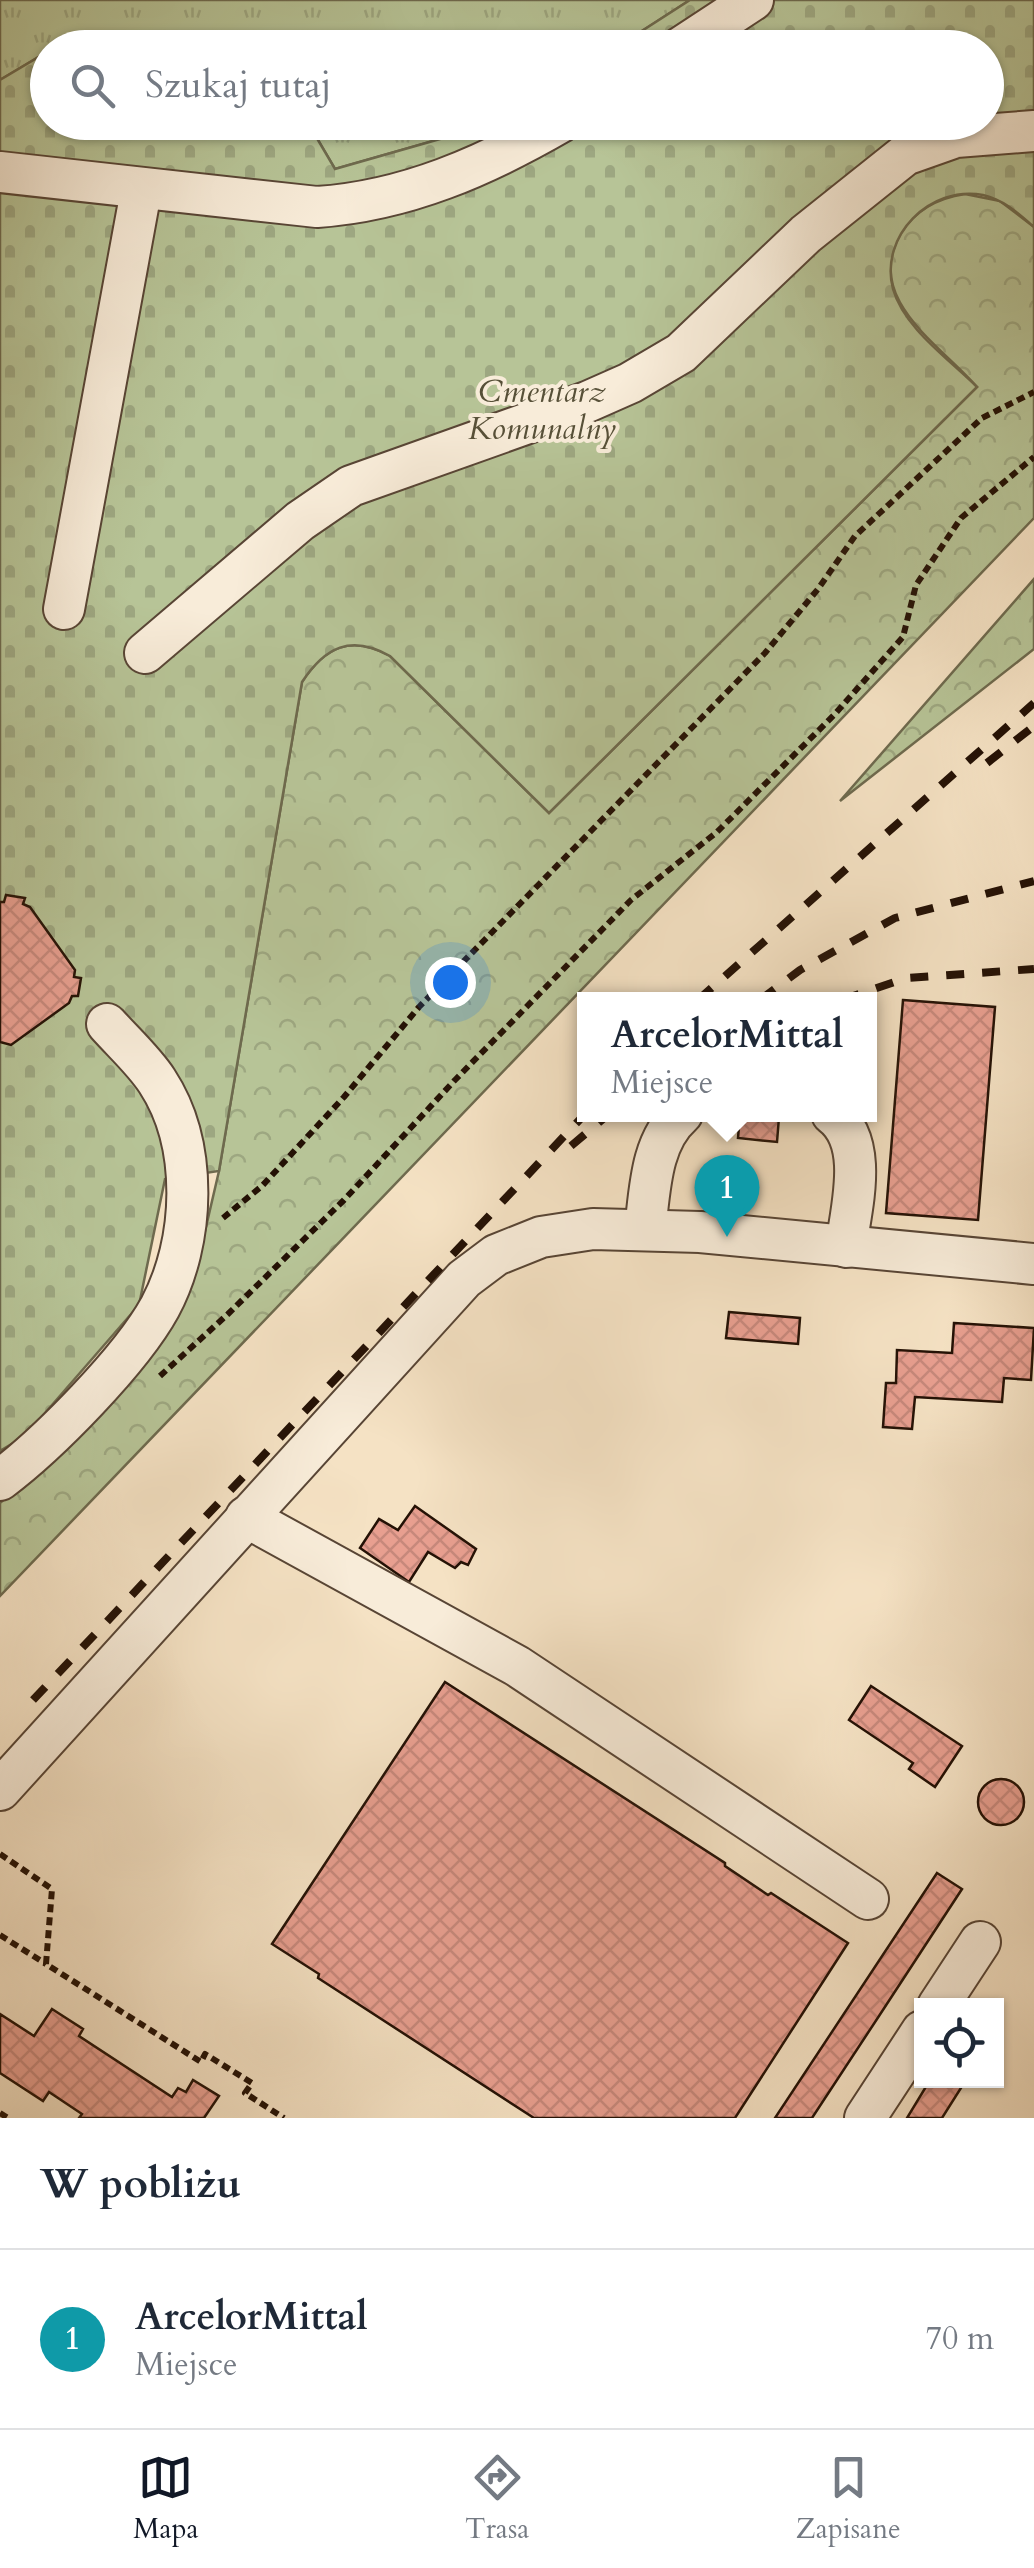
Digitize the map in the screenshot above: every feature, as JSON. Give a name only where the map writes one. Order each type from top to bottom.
[{"type":"street","points":[[707,30],[753,0]]},
{"type":"street","points":[[1004,133],[1034,131]]},
{"type":"street","points":[[0,172],[317,207],[341,206],[432,185],[530,140]]},
{"type":"street","points":[[146,653],[300,520],[352,486],[587,402],[630,383],[681,353],[806,234],[905,155],[948,140]]},
{"type":"street","points":[[64,609],[140,191]]},
{"type":"street","points":[[0,1480],[26,1460],[135,1344],[161,1306],[179,1253],[189,1201],[188,1170],[176,1121],[157,1081],[107,1024]]},
{"type":"street","points":[[645,1230],[658,1150],[674,1122]]},
{"type":"street","points":[[841,1122],[853,1146],[854,1184],[846,1247]]},
{"type":"street","points":[[0,1790],[464,1279],[496,1254],[541,1238],[593,1229],[700,1232],[846,1247],[1034,1258]]},
{"type":"street","points":[[246,1518],[518,1666],[868,1899]]},
{"type":"street","points":[[943,1998],[980,1942]]},
{"type":"street","points":[[865,2118],[914,2043]]},
{"type":"path","points":[[179,1253],[262,1186],[344,1098],[419,1007],[764,653],[818,589],[855,536],[982,418],[1034,392]]},
{"type":"path","points":[[148,1387],[344,1200],[631,900],[717,832],[834,716],[903,637],[916,585],[961,518],[1034,458]]},
{"type":"path","points":[[0,1854],[52,1889],[46,1964]]},
{"type":"path","points":[[0,1935],[201,2062],[206,2054],[252,2083],[244,2092],[284,2118]]},
{"type":"path","points":[[0,2112],[8,2118]]},
{"type":"green space","points":[[0,0],[690,0],[643,30],[30,30],[30,62],[0,80]]},
{"type":"green space","name":"Cmentarz Komunalny","points":[[690,0],[1034,0],[1034,227],[991,197],[963,194],[945,198],[928,206],[901,233],[891,269],[893,289],[907,317],[977,387],[549,813],[390,656],[351,645],[320,660],[302,682],[219,1171],[165,1179],[139,1305],[25,1436],[0,1451],[0,80],[30,62],[30,140],[318,140],[335,169],[436,140],[1004,140],[1004,30],[643,30]]},
{"type":"green space","points":[[318,140],[436,140],[335,169]]},
{"type":"green space","points":[[965,194],[1000,201],[1034,227],[1034,518],[0,1596],[0,1503],[48,1460],[130,1366],[196,1270],[219,1171],[302,682],[320,660],[340,648],[363,646],[390,656],[549,813],[977,387],[911,319],[898,300],[891,279],[892,257],[901,233],[928,206]]},
{"type":"green space","points":[[1034,579],[1034,649],[840,801]]},
{"type":"building","points":[[6,895],[25,898],[23,904],[30,907],[75,970],[74,977],[81,978],[78,996],[72,996],[69,1003],[11,1045],[0,1042],[0,902],[4,902]]},
{"type":"building","points":[[903,1000],[995,1007],[978,1220],[886,1213]]},
{"type":"building","points":[[739,1122],[779,1122],[777,1142],[738,1138]]},
{"type":"building","points":[[729,1312],[800,1318],[798,1344],[726,1338]]},
{"type":"building","points":[[954,1323],[1034,1328],[1031,1380],[1004,1378],[1002,1402],[915,1397],[912,1429],[883,1427],[886,1383],[896,1383],[897,1350],[952,1353]]},
{"type":"building","points":[[415,1506],[476,1549],[468,1565],[461,1562],[455,1568],[428,1552],[409,1582],[360,1548],[379,1519],[398,1530]]},
{"type":"building","points":[[445,1682],[725,1863],[768,1895],[771,1893],[848,1943],[735,2118],[534,2118],[272,1944]]},
{"type":"building","points":[[871,1686],[962,1746],[935,1787],[909,1769],[913,1763],[849,1720]]},
{"type":"building","points":[[1001,1779],[1017,1786],[1024,1802],[1017,1818],[1001,1825],[985,1818],[978,1802],[985,1786]]},
{"type":"building","points":[[937,1873],[962,1889],[812,2118],[775,2118]]},
{"type":"building","points":[[52,2009],[83,2029],[79,2036],[172,2097],[178,2088],[186,2092],[193,2080],[219,2096],[204,2118],[79,2118],[82,2114],[49,2092],[43,2101],[0,2073],[0,2014],[34,2036]]},
{"type":"building","points":[[925,2088],[961,2088],[942,2118],[907,2118]]},
{"type":"railway","points":[[707,992],[1034,703]]},
{"type":"railway","points":[[987,763],[1034,726]]},
{"type":"railway","points":[[771,992],[800,970],[895,918],[1034,881]]},
{"type":"railway","points":[[865,992],[906,978],[1034,969]]},
{"type":"railway","points":[[33,1700],[577,1122]]},
{"type":"railway","points":[[571,1146],[600,1122]]},
{"type":"place","name":"ArcelorMittal","points":[[727,1237]]}]
